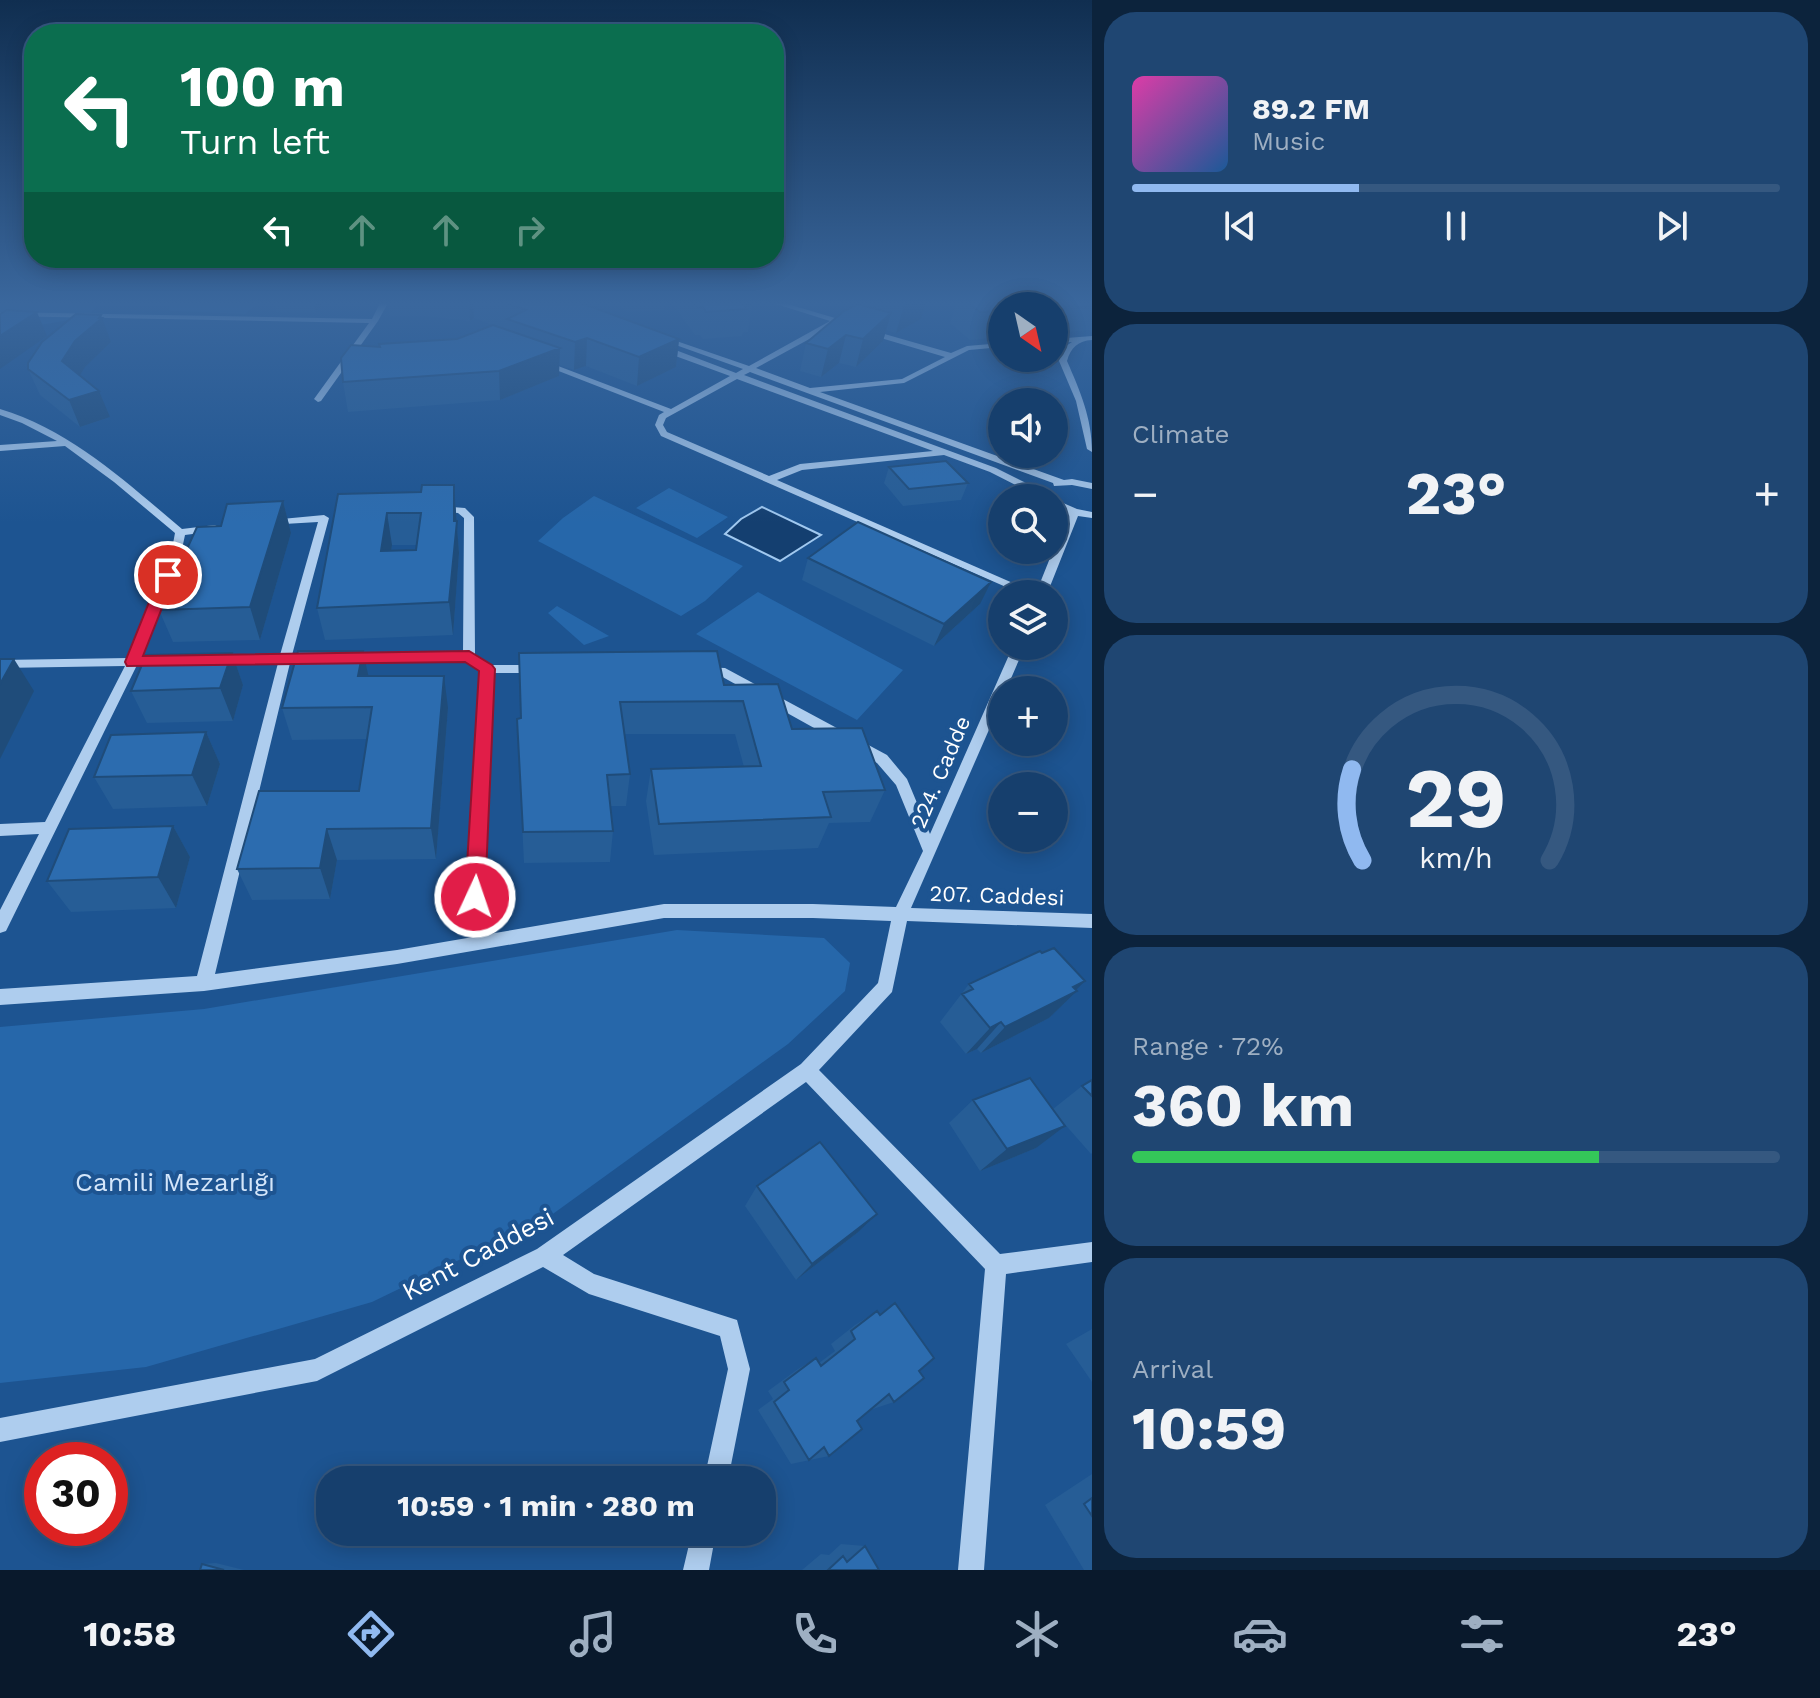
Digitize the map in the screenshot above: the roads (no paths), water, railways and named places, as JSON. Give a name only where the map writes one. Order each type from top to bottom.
[{"type":"street","points":[[318,399],[334,376]]},
{"type":"street","points":[[577,376],[672,412]]},
{"type":"street","points":[[737,376],[662,417],[659,425],[664,434],[999,580]]},
{"type":"street","points":[[738,376],[946,452],[1021,484]]},
{"type":"street","points":[[768,376],[1063,483],[1092,486]]},
{"type":"street","points":[[806,390],[904,381],[913,376]]},
{"type":"street","points":[[1069,376],[1080,401],[1092,449]]},
{"type":"street","points":[[0,412],[30,420],[67,443],[180,532],[223,528]]},
{"type":"street","points":[[0,448],[67,443]]},
{"type":"street","points":[[767,480],[800,467],[946,452]]},
{"type":"street","points":[[1068,509],[1092,515]]},
{"type":"street","points":[[429,510],[461,510],[469,517],[469,656]]},
{"type":"street","points":[[1047,580],[1074,512]]},
{"type":"street","points":[[204,983],[285,659],[331,518],[252,525]]},
{"type":"street","points":[[0,926],[133,662],[177,549],[180,532]]},
{"type":"street","points":[[209,660],[469,656],[487,669],[557,669]]},
{"type":"street","name":"224. Cadde","points":[[900,914],[1013,660]]},
{"type":"street","points":[[0,664],[178,661]]},
{"type":"street","points":[[482,943],[475,897],[487,669]]},
{"type":"street","points":[[682,670],[721,671],[882,759],[902,783],[930,851]]},
{"type":"street","points":[[0,830],[51,828]]},
{"type":"street","name":"207. Caddesi","points":[[0,997],[204,983],[482,943],[664,911],[900,914],[1092,921]]},
{"type":"street","name":"Kent Caddesi","points":[[0,1430],[317,1370],[544,1256],[807,1070],[886,987],[900,914]]},
{"type":"street","points":[[807,1070],[996,1265],[971,1570]]},
{"type":"street","points":[[996,1265],[1092,1252]]},
{"type":"street","points":[[544,1256],[589,1283],[729,1328],[739,1369],[719,1466]]},
{"type":"street","points":[[696,1570],[701,1546]]},
{"type":"park label","name":"Camili Mezarlığı","points":[[175,1182]]}]
